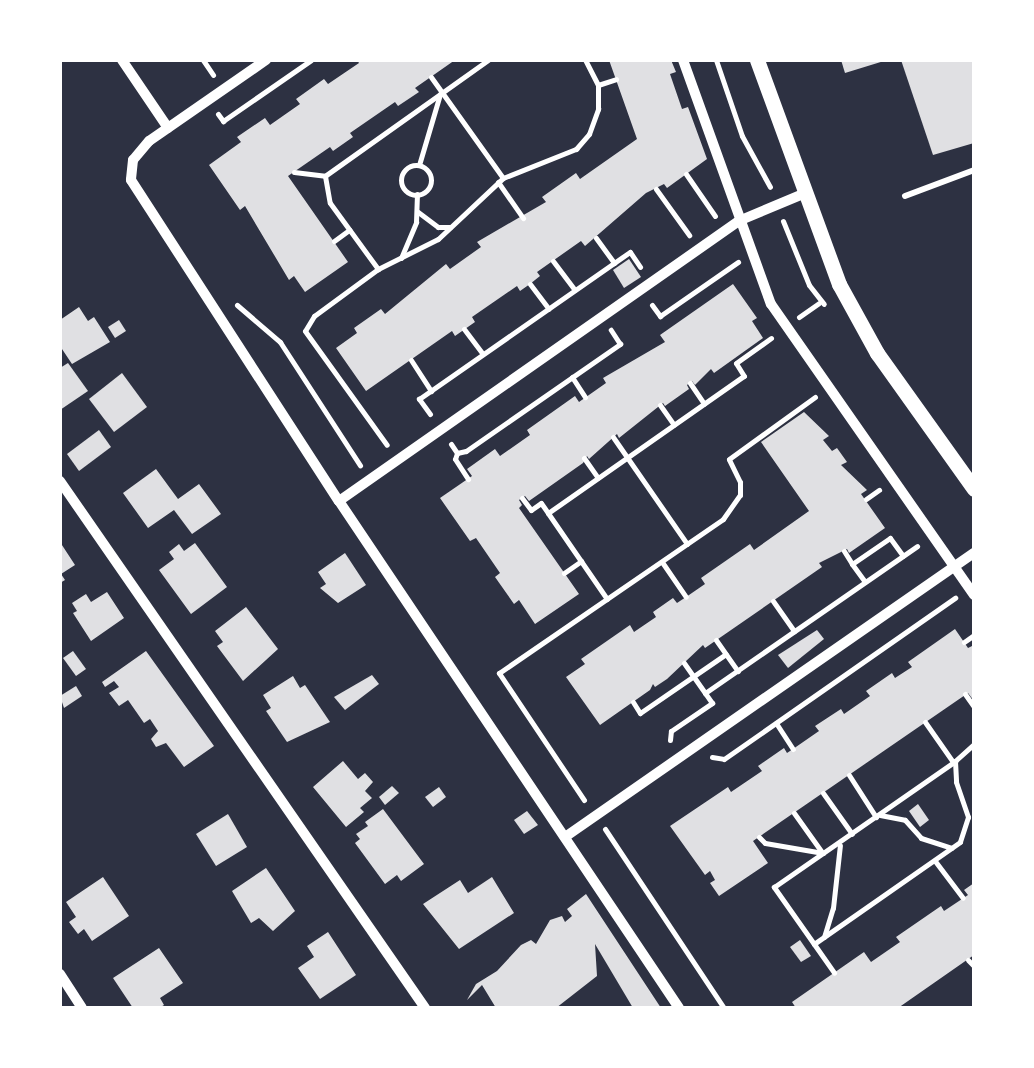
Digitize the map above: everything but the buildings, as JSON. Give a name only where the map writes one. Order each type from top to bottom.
[{"type":"street","points":[[122,60],[168,128]]},
{"type":"street","points":[[266,60],[136,154],[130,173],[134,189],[679,1008]]},
{"type":"street","points":[[683,60],[772,304],[972,591]]},
{"type":"street","points":[[758,60],[803,194],[839,284],[877,353],[974,489]]},
{"type":"street","points":[[339,502],[741,220],[803,194]]},
{"type":"street","points":[[60,481],[425,1008]]},
{"type":"street","points":[[565,837],[974,553]]},
{"type":"street","points":[[60,974],[82,1008]]},
{"type":"lane","points":[[905,196],[974,170]]},
{"type":"path","points":[[208,100],[223,122],[312,60]]},
{"type":"path","points":[[294,172],[325,176],[488,60]]},
{"type":"path","points":[[397,460],[305,331],[314,316],[378,270],[399,262],[450,227],[500,180],[568,154],[584,142],[595,124],[598,86],[586,60]]},
{"type":"path","points":[[548,513],[744,376],[736,362],[817,300],[777,204],[742,136],[716,60]]},
{"type":"path","points":[[431,76],[523,218]]},
{"type":"path","points":[[598,86],[616,79]]},
{"type":"path","points":[[419,165],[441,91]]},
{"type":"path","points":[[399,262],[417,212],[417,194],[431,182],[426,168],[419,165],[404,170],[401,177],[407,192],[417,194]]},
{"type":"path","points":[[686,174],[717,219]]},
{"type":"path","points":[[325,176],[326,194],[378,270]]},
{"type":"path","points":[[656,189],[690,238]]},
{"type":"path","points":[[680,245],[736,206]]},
{"type":"path","points":[[417,212],[438,227],[450,227]]},
{"type":"path","points":[[334,241],[349,230]]},
{"type":"path","points":[[596,238],[614,264]]},
{"type":"path","points":[[650,303],[660,316],[752,251]]},
{"type":"path","points":[[457,453],[419,399],[630,252],[643,271],[656,261]]},
{"type":"path","points":[[553,260],[575,290]]},
{"type":"path","points":[[530,284],[548,308]]},
{"type":"path","points":[[235,304],[280,342],[370,480]]},
{"type":"path","points":[[468,478],[454,459],[457,453],[620,344],[610,330],[618,325]]},
{"type":"path","points":[[464,329],[483,354]]},
{"type":"path","points":[[410,360],[431,390]]},
{"type":"path","points":[[572,377],[585,397]]},
{"type":"path","points":[[690,383],[704,404]]},
{"type":"path","points":[[530,653],[733,510],[740,482],[729,458],[830,387]]},
{"type":"path","points":[[660,405],[674,425]]},
{"type":"path","points":[[613,437],[687,544]]},
{"type":"path","points":[[584,458],[598,478]]},
{"type":"path","points":[[522,498],[531,510],[541,503],[608,599]]},
{"type":"path","points":[[705,693],[932,535]]},
{"type":"path","points":[[852,564],[890,538],[903,556]]},
{"type":"path","points":[[844,551],[866,582]]},
{"type":"path","points":[[564,573],[582,561]]},
{"type":"path","points":[[662,562],[686,597]]},
{"type":"path","points":[[686,753],[724,759],[972,591]]},
{"type":"path","points":[[773,601],[794,631]]},
{"type":"path","points":[[964,642],[974,635]]},
{"type":"path","points":[[716,640],[738,671]]},
{"type":"path","points":[[633,702],[640,713],[726,654]]},
{"type":"path","points":[[666,767],[671,731],[712,703],[684,662]]},
{"type":"path","points":[[965,694],[974,707]]},
{"type":"path","points":[[814,944],[952,848],[966,834],[971,815],[956,782],[954,762],[926,722]]},
{"type":"path","points":[[776,723],[794,749]]},
{"type":"path","points":[[834,973],[774,887],[954,762],[974,744]]},
{"type":"path","points":[[848,775],[878,816],[905,820],[922,838],[952,848]]},
{"type":"path","points":[[823,793],[852,834]]},
{"type":"path","points":[[794,813],[823,854]]},
{"type":"path","points":[[759,838],[765,844],[823,854]]},
{"type":"path","points":[[824,937],[833,908],[840,842]]},
{"type":"path","points":[[934,860],[963,898]]},
{"type":"path","points":[[968,960],[974,966]]}]
